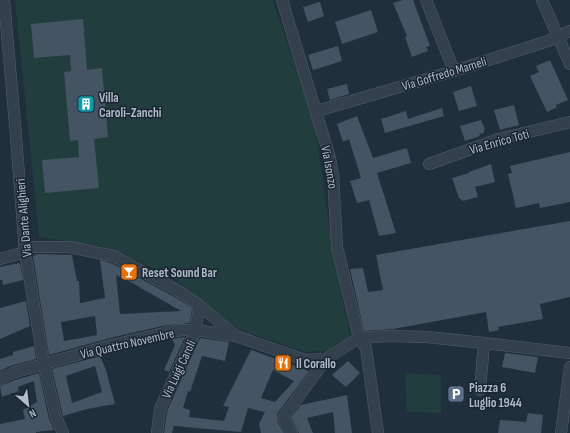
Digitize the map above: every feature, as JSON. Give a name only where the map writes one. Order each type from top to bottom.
[{"type":"street","name":"Via Dante Alighieri","points":[[4,0],[25,250],[44,365],[56,416],[63,433]]},
{"type":"street","name":"Via Isonzo","points":[[282,0],[317,111],[333,174],[337,247],[359,338],[366,348],[378,433]]},
{"type":"street","points":[[426,0],[454,71]]},
{"type":"street","points":[[542,0],[570,64]]},
{"type":"street","name":"Via Goffredo Mameli","points":[[317,111],[454,71],[559,37],[570,31]]},
{"type":"street","name":"Via Enrico Toti","points":[[429,164],[499,140],[570,122]]},
{"type":"street","points":[[0,259],[25,250],[69,247],[113,256],[177,290],[236,336],[305,360],[326,359]]},
{"type":"street","name":"Via Luigi Caroli","points":[[158,433],[160,409],[196,330],[199,306]]},
{"type":"street","name":"Via Quattro Novembre","points":[[0,379],[12,374],[112,345],[164,333],[196,330],[236,336]]},
{"type":"street","points":[[292,433],[283,418],[303,389],[326,359],[359,338],[388,336],[427,337],[484,342],[570,353]]},
{"type":"street","points":[[480,390],[484,342]]},
{"type":"street","points":[[561,433],[570,367]]},
{"type":"green space","points":[[15,0],[273,0],[315,124],[332,248],[351,339],[327,351],[305,352],[238,329],[173,277],[105,247],[39,237]]},
{"type":"green space","points":[[405,373],[441,375],[441,413],[407,412]]},
{"type":"building","points":[[403,0],[413,0],[430,46],[426,47],[428,51],[412,57],[405,37],[407,36],[393,3]]},
{"type":"building","points":[[320,2],[324,16],[308,22],[303,7]]},
{"type":"building","points":[[371,10],[378,32],[342,44],[335,22]]},
{"type":"building","name":"Villa Caroli-Zanchi","points":[[83,19],[87,70],[102,68],[108,137],[94,139],[99,188],[45,193],[42,160],[79,157],[78,140],[70,141],[64,72],[71,71],[70,55],[34,58],[31,24]]},
{"type":"building","points":[[338,46],[342,61],[313,70],[308,55]]},
{"type":"building","points":[[550,60],[568,100],[556,105],[557,107],[547,112],[530,76],[539,72],[536,66]]},
{"type":"building","points":[[347,84],[349,94],[330,100],[327,89]]},
{"type":"building","points":[[471,86],[477,106],[459,111],[453,92]]},
{"type":"building","points":[[514,105],[519,125],[500,130],[494,110]]},
{"type":"building","points":[[442,108],[444,116],[385,133],[381,119],[406,111],[408,119]]},
{"type":"building","points":[[357,116],[373,158],[407,148],[411,163],[377,173],[396,233],[379,236],[369,200],[357,203],[350,181],[361,178],[349,139],[343,142],[337,124]]},
{"type":"building","points":[[481,120],[485,129],[484,133],[479,134],[480,136],[465,141],[460,126]]},
{"type":"building","points":[[570,152],[570,202],[540,208],[539,203],[516,208],[508,174],[512,173],[510,166]]},
{"type":"building","points":[[491,164],[495,182],[475,187],[478,197],[463,201],[459,198],[452,178]]},
{"type":"building","points":[[570,221],[570,297],[540,304],[543,319],[498,327],[499,330],[489,332],[486,312],[393,329],[364,331],[350,269],[363,268],[368,292],[383,290],[376,255]]},
{"type":"building","points":[[38,254],[72,255],[77,281],[79,281],[80,303],[105,298],[100,260],[111,263],[173,296],[192,308],[190,323],[162,326],[110,338],[49,355],[33,256]],"holes":[[[116,275],[134,284],[181,311],[120,314]],[[95,316],[97,335],[64,341],[61,322]]]},
{"type":"building","points":[[20,263],[23,280],[3,285],[2,280],[0,280],[0,267]]},
{"type":"building","points":[[26,301],[30,326],[0,339],[0,308]]},
{"type":"building","points":[[185,337],[169,372],[164,370],[175,345],[172,339]]},
{"type":"building","points":[[200,338],[229,342],[225,361],[202,356],[183,408],[190,410],[189,417],[224,421],[229,407],[223,406],[251,350],[309,371],[277,414],[277,421],[284,433],[261,433],[259,424],[265,412],[248,408],[241,432],[174,426],[172,433],[164,433],[167,411]],"holes":[[[273,370],[294,381],[275,402],[261,398]]]},
{"type":"building","points":[[34,346],[36,359],[10,366],[0,371],[0,359],[13,355],[13,352]]},
{"type":"building","points":[[505,353],[538,357],[535,373],[502,367]]},
{"type":"building","points":[[100,356],[106,370],[115,404],[87,409],[63,416],[52,369]],"holes":[[[95,366],[102,392],[72,403],[66,376]]]},
{"type":"building","points":[[348,361],[360,373],[346,387],[332,375]]},
{"type":"building","points":[[39,373],[49,419],[54,430],[36,433],[0,433],[0,424],[25,419],[23,410],[37,402],[34,381],[18,387],[19,391],[2,397],[0,386]]},
{"type":"building","points":[[347,395],[352,433],[335,433],[333,412],[307,418],[313,433],[299,433],[291,418],[301,405]]},
{"type":"building","points":[[528,413],[543,415],[541,433],[498,433],[500,420],[526,422]]},
{"type":"place","name":"Villa Caroli-Zanchi","points":[[86,104]]},
{"type":"place","name":"Reset Sound Bar","points":[[129,272]]},
{"type":"place","name":"Il Corallo","points":[[283,363]]},
{"type":"place","name":"Piazza 6 Luglio 1944","points":[[456,394]]}]
